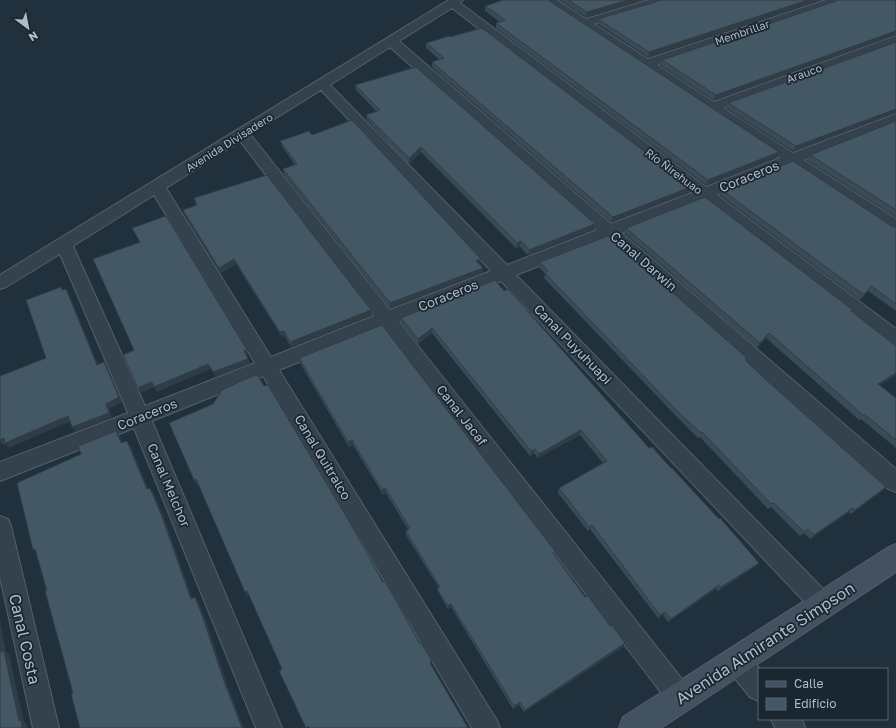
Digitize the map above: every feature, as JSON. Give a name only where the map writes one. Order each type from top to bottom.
[{"type":"street","points":[[548,0],[792,159],[893,221]]},
{"type":"street","points":[[584,23],[661,0]]},
{"type":"street","name":"Membrillar","points":[[647,64],[836,0]]},
{"type":"street","name":"Avenida Divisadero","points":[[0,283],[455,1]]},
{"type":"street","name":"Río Ñirehuao","points":[[455,1],[704,194],[896,339]]},
{"type":"street","name":"Arauco","points":[[712,107],[896,40]]},
{"type":"street","name":"Canal Darwin","points":[[391,41],[896,482]]},
{"type":"street","name":"Canal Puyuhuapi","points":[[322,84],[824,605]]},
{"type":"street","name":"Coraceros","points":[[0,472],[896,118]]},
{"type":"street","name":"Canal Jacaf","points":[[242,133],[681,698]]},
{"type":"street","name":"Canal Quitralco","points":[[157,186],[268,366],[487,728]]},
{"type":"street","name":"Canal Melchor","points":[[64,244],[140,417],[269,728]]},
{"type":"street","name":"Canal Costa","points":[[0,526],[46,728]]},
{"type":"street","name":"Avenida Almirante Simpson","points":[[634,728],[896,557]]},
{"type":"street","points":[[737,661],[758,687]]},
{"type":"street","points":[[785,720],[792,728]]},
{"type":"building","points":[[503,0],[548,0],[779,152],[708,180],[496,23],[505,20],[485,6]]},
{"type":"building","points":[[568,0],[628,0],[587,12]]},
{"type":"building","points":[[662,0],[808,0],[649,52],[598,19]]},
{"type":"building","points":[[839,0],[896,0],[896,31],[716,95],[662,60]]},
{"type":"building","points":[[482,28],[691,187],[613,217],[432,62],[444,58],[426,43]]},
{"type":"building","points":[[896,42],[896,109],[796,146],[728,103]]},
{"type":"building","points":[[416,67],[595,224],[529,250],[521,241],[517,243],[421,147],[409,158],[366,115],[380,110],[355,85]]},
{"type":"building","points":[[352,120],[481,259],[476,261],[483,268],[390,303],[283,169],[297,164],[280,141],[309,131],[312,135]]},
{"type":"building","points":[[896,121],[896,210],[810,155]]},
{"type":"building","points":[[793,161],[893,227],[896,227],[896,304],[871,286],[864,295],[722,190]]},
{"type":"building","points":[[267,175],[371,310],[290,342],[284,331],[280,332],[234,259],[219,268],[183,210],[197,205],[194,198]]},
{"type":"building","points":[[705,197],[853,310],[851,311],[896,346],[896,373],[878,384],[896,398],[896,440],[864,414],[863,415],[769,333],[760,343],[626,228]]},
{"type":"building","points":[[166,216],[247,350],[244,351],[248,359],[213,372],[208,364],[154,387],[152,382],[138,388],[123,355],[134,350],[93,259],[140,242],[132,228]]},
{"type":"building","points":[[608,236],[747,358],[745,360],[764,378],[886,487],[855,510],[853,508],[814,535],[808,529],[804,532],[774,503],[771,504],[702,432],[701,433],[679,413],[545,273],[548,271],[540,262]]},
{"type":"building","points":[[495,280],[504,291],[508,289],[649,448],[652,447],[719,519],[720,518],[759,563],[721,587],[719,585],[671,619],[665,612],[660,615],[592,525],[589,527],[559,488],[607,461],[581,430],[539,454],[535,449],[531,451],[432,328],[418,339],[401,318]]},
{"type":"building","points":[[61,287],[62,290],[66,289],[97,365],[104,362],[119,397],[106,404],[109,413],[72,427],[68,416],[5,443],[4,438],[0,440],[0,376],[46,358],[26,300]]},
{"type":"building","points":[[382,325],[555,551],[553,553],[585,597],[588,596],[610,626],[612,625],[625,643],[525,710],[520,702],[514,706],[451,604],[448,606],[437,589],[440,587],[406,531],[410,528],[385,488],[382,490],[352,440],[348,442],[299,358]]},
{"type":"building","points":[[257,374],[264,386],[268,385],[353,528],[383,582],[385,581],[420,644],[421,643],[432,661],[430,663],[468,728],[309,728],[308,726],[306,728],[279,671],[282,669],[247,591],[245,592],[196,479],[194,480],[169,423],[213,404],[222,390]]},
{"type":"building","points":[[116,431],[121,443],[127,441],[147,489],[150,488],[161,514],[191,599],[195,597],[202,615],[225,684],[242,728],[80,728],[71,694],[73,693],[45,591],[47,591],[35,549],[33,550],[17,483],[81,454],[78,446]]},
{"type":"building","points":[[0,644],[1,652],[4,651],[19,721],[21,720],[22,728],[0,728]]}]
